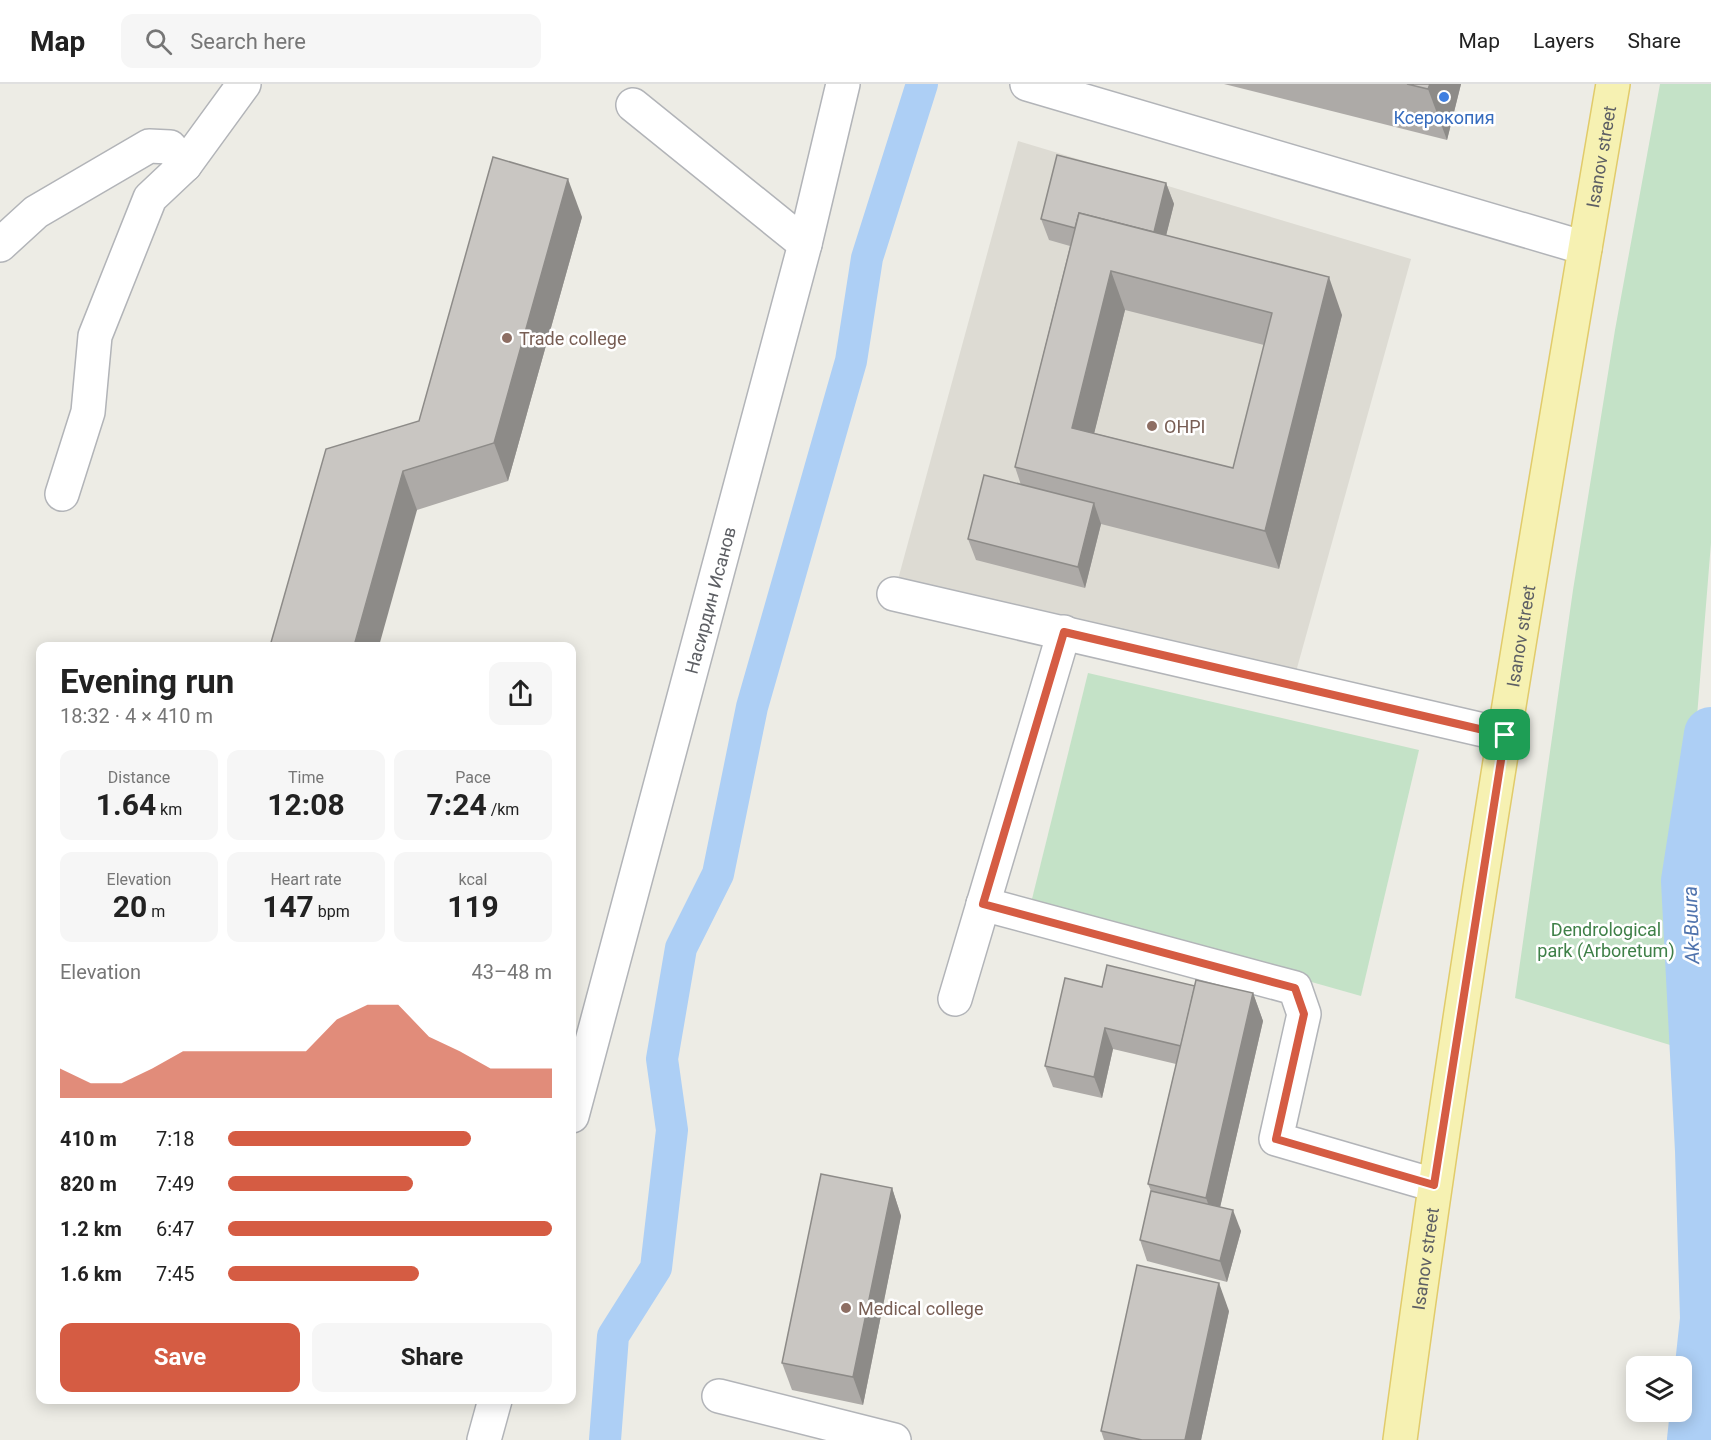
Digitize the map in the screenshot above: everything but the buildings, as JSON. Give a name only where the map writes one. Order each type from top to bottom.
[{"type":"main road","name":"Isanov street","points":[[1400,1440],[1434,1185],[1505,735],[1613,84]]},
{"type":"street","points":[[62,494],[88,412],[95,336],[150,198],[185,165],[244,84]]},
{"type":"street","name":"Насирдин Исанов","points":[[576,1101],[805,243],[843,84]]},
{"type":"street","points":[[1027,84],[1585,249]]},
{"type":"street","points":[[633,105],[805,243]]},
{"type":"street","points":[[0,245],[36,212],[150,146],[170,147],[185,165]]},
{"type":"street","points":[[894,594],[1505,735]]},
{"type":"street","points":[[954,999],[1064,632]]},
{"type":"street","points":[[983,904],[1295,988],[1304,1014],[1276,1139],[1434,1185]]},
{"type":"street","points":[[718,1396],[894,1440]]},
{"type":"street","points":[[484,1440],[494,1404]]},
{"type":"shaded area","name":"OHPI","points":[[1018,141],[1411,259],[1292,686],[894,594]]},
{"type":"green space","name":"Dendrological park (Arboretum)","points":[[1660,84],[1711,84],[1711,543],[1688,828],[1690,1051],[1515,998],[1573,590],[1615,330]]},
{"type":"green space","points":[[1088,673],[1419,750],[1361,996],[1031,903]]},
{"type":"waterway","points":[[605,1440],[613,1336],[656,1268],[672,1130],[662,1059],[681,948],[718,874],[752,707],[851,361],[867,258],[922,84]]},
{"type":"waterway","name":"Ak-Buura","points":[[1694,1440],[1707,1319],[1702,1151],[1688,881],[1711,734]]},
{"type":"place","name":"Ксерокопия","points":[[1444,97]]},
{"type":"place","name":"Trade college","points":[[507,338]]},
{"type":"place","name":"OHPI","points":[[1152,426]]},
{"type":"place","name":"Medical college","points":[[846,1308]]},
{"type":"route","points":[[1064,632],[1505,735],[1434,1185],[1276,1139],[1304,1014],[1295,988],[983,904],[1064,632]]}]
